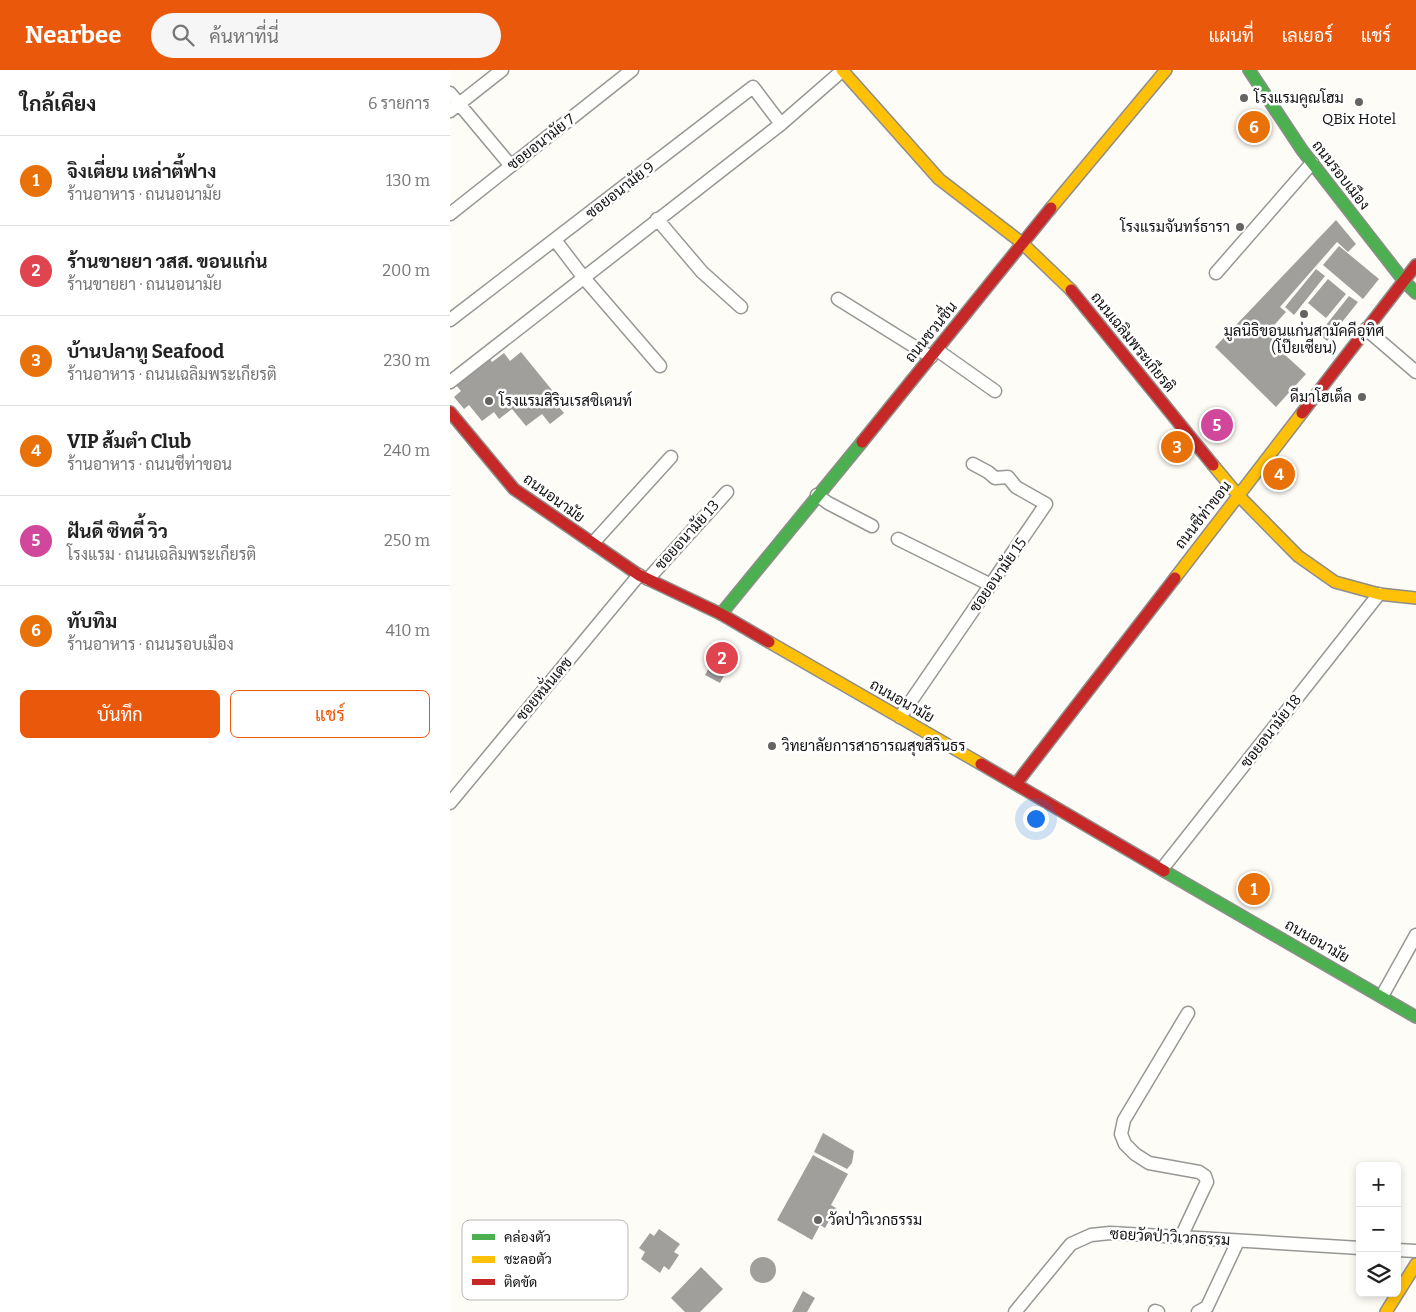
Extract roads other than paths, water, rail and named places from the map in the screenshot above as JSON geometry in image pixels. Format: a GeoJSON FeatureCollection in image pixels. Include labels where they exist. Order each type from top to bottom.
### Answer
{"type":"FeatureCollection","features":[{"type":"Feature","properties":{"kind":"street"},"geometry":{"type":"LineString","coordinates":[[454,107],[502,70]]}},
{"type":"Feature","properties":{"kind":"street","name":"ซอยอนามัย 7"},"geometry":{"type":"LineString","coordinates":[[450,214],[632,70]]}},
{"type":"Feature","properties":{"kind":"street"},"geometry":{"type":"LineString","coordinates":[[450,382],[781,124],[843,70]]}},
{"type":"Feature","properties":{"kind":"street","name":"ถนนเฉลิมพระเกียรติ"},"geometry":{"type":"LineString","coordinates":[[843,70],[939,179],[1022,243],[1073,292],[1238,495],[1298,556],[1335,582],[1379,594],[1416,598]]}},
{"type":"Feature","properties":{"kind":"street","name":"ถนนชวนชื่น"},"geometry":{"type":"LineString","coordinates":[[721,614],[1022,243],[1166,70]]}},
{"type":"Feature","properties":{"kind":"street","name":"ถนนรอบเมือง"},"geometry":{"type":"LineString","coordinates":[[1249,70],[1312,163],[1404,281],[1416,293]]}},
{"type":"Feature","properties":{"kind":"street","name":"ซอยอนามัย 9"},"geometry":{"type":"LineString","coordinates":[[450,320],[753,87],[781,124]]}},
{"type":"Feature","properties":{"kind":"street"},"geometry":{"type":"LineString","coordinates":[[450,93],[454,107],[511,166]]}},
{"type":"Feature","properties":{"kind":"street"},"geometry":{"type":"LineString","coordinates":[[1216,273],[1312,163]]}},
{"type":"Feature","properties":{"kind":"street"},"geometry":{"type":"LineString","coordinates":[[657,220],[702,272],[741,308]]}},
{"type":"Feature","properties":{"kind":"street"},"geometry":{"type":"LineString","coordinates":[[555,240],[584,278],[660,366]]}},
{"type":"Feature","properties":{"kind":"street","name":"ถนนชีท่าขอน"},"geometry":{"type":"LineString","coordinates":[[1016,784],[1416,265]]}},
{"type":"Feature","properties":{"kind":"street"},"geometry":{"type":"LineString","coordinates":[[838,299],[934,353],[995,392]]}},
{"type":"Feature","properties":{"kind":"street"},"geometry":{"type":"LineString","coordinates":[[1366,329],[1416,372]]}},
{"type":"Feature","properties":{"kind":"street","name":"ถนนอนามัย"},"geometry":{"type":"LineString","coordinates":[[450,412],[514,489],[643,577],[721,614],[1416,1017]]}},
{"type":"Feature","properties":{"kind":"street"},"geometry":{"type":"LineString","coordinates":[[593,543],[671,457]]}},
{"type":"Feature","properties":{"kind":"street","name":"ซอยอนามัย 15"},"geometry":{"type":"LineString","coordinates":[[900,717],[1046,504],[1016,487],[1008,477],[995,478],[974,464]]}},
{"type":"Feature","properties":{"kind":"street","name":"ซอยอนามัย 13"},"geometry":{"type":"LineString","coordinates":[[643,577],[727,492]]}},
{"type":"Feature","properties":{"kind":"street"},"geometry":{"type":"LineString","coordinates":[[817,496],[872,526]]}},
{"type":"Feature","properties":{"kind":"street"},"geometry":{"type":"LineString","coordinates":[[898,539],[990,586]]}},
{"type":"Feature","properties":{"kind":"street","name":"ซอยหมั่นเดช"},"geometry":{"type":"LineString","coordinates":[[450,802],[643,577]]}},
{"type":"Feature","properties":{"kind":"street","name":"ซอยอนามัย 18"},"geometry":{"type":"LineString","coordinates":[[1162,869],[1379,594]]}},
{"type":"Feature","properties":{"kind":"street"},"geometry":{"type":"LineString","coordinates":[[1382,996],[1415,940]]}},
{"type":"Feature","properties":{"kind":"street"},"geometry":{"type":"LineString","coordinates":[[1181,1237],[1204,1188],[1205,1176],[1199,1172],[1148,1163],[1125,1144],[1121,1134],[1124,1120],[1188,1013]]}},
{"type":"Feature","properties":{"kind":"street","name":"ซอยวัดป่าวิเวกธรรม"},"geometry":{"type":"LineString","coordinates":[[1015,1312],[1072,1244],[1091,1234],[1181,1237],[1356,1248]]}},
{"type":"Feature","properties":{"kind":"street"},"geometry":{"type":"LineString","coordinates":[[1198,1312],[1207,1307],[1238,1241]]}},
{"type":"Feature","properties":{"kind":"street"},"geometry":{"type":"LineString","coordinates":[[1401,1250],[1416,1251]]}},
{"type":"Feature","properties":{"kind":"street"},"geometry":{"type":"LineString","coordinates":[[1386,1312],[1416,1264]]}},
{"type":"Feature","properties":{"kind":"place","name":"โรงแรมคูณโฮม"},"geometry":{"type":"Point","coordinates":[1244,98]}},
{"type":"Feature","properties":{"kind":"place","name":"QBix Hotel"},"geometry":{"type":"Point","coordinates":[1359,102]}},
{"type":"Feature","properties":{"kind":"place","name":"ทับทิม"},"geometry":{"type":"Point","coordinates":[1254,127]}},
{"type":"Feature","properties":{"kind":"place","name":"โรงแรมจันทร์ธารา"},"geometry":{"type":"Point","coordinates":[1240,227]}},
{"type":"Feature","properties":{"kind":"place","name":"มูลนิธิขอนแก่นสามัคคีอุทิศ (โป๊ยเซียน)"},"geometry":{"type":"Point","coordinates":[1304,314]}},
{"type":"Feature","properties":{"kind":"place","name":"ดีมาโฮเต็ล"},"geometry":{"type":"Point","coordinates":[1362,397]}},
{"type":"Feature","properties":{"kind":"place","name":"โรงแรมสิรินเรสซิเดนท์"},"geometry":{"type":"Point","coordinates":[489,401]}},
{"type":"Feature","properties":{"kind":"place","name":"ฝันดี ซิทตี้ วิว"},"geometry":{"type":"Point","coordinates":[1217,425]}},
{"type":"Feature","properties":{"kind":"place","name":"บ้านปลาทู Seafood"},"geometry":{"type":"Point","coordinates":[1177,447]}},
{"type":"Feature","properties":{"kind":"place","name":"VIP ส้มตำ Club"},"geometry":{"type":"Point","coordinates":[1279,474]}},
{"type":"Feature","properties":{"kind":"place","name":"ร้านขายยา วสส. ขอนแก่น"},"geometry":{"type":"Point","coordinates":[722,658]}},
{"type":"Feature","properties":{"kind":"place","name":"วิทยาลัยการสาธารณสุขสิรินธร"},"geometry":{"type":"Point","coordinates":[772,746]}},
{"type":"Feature","properties":{"kind":"place","name":"จิงเตี่ยน เหล่าตี้ฟาง"},"geometry":{"type":"Point","coordinates":[1254,889]}},
{"type":"Feature","properties":{"kind":"place","name":"วัดป่าวิเวกธรรม"},"geometry":{"type":"Point","coordinates":[818,1220]}}]}
